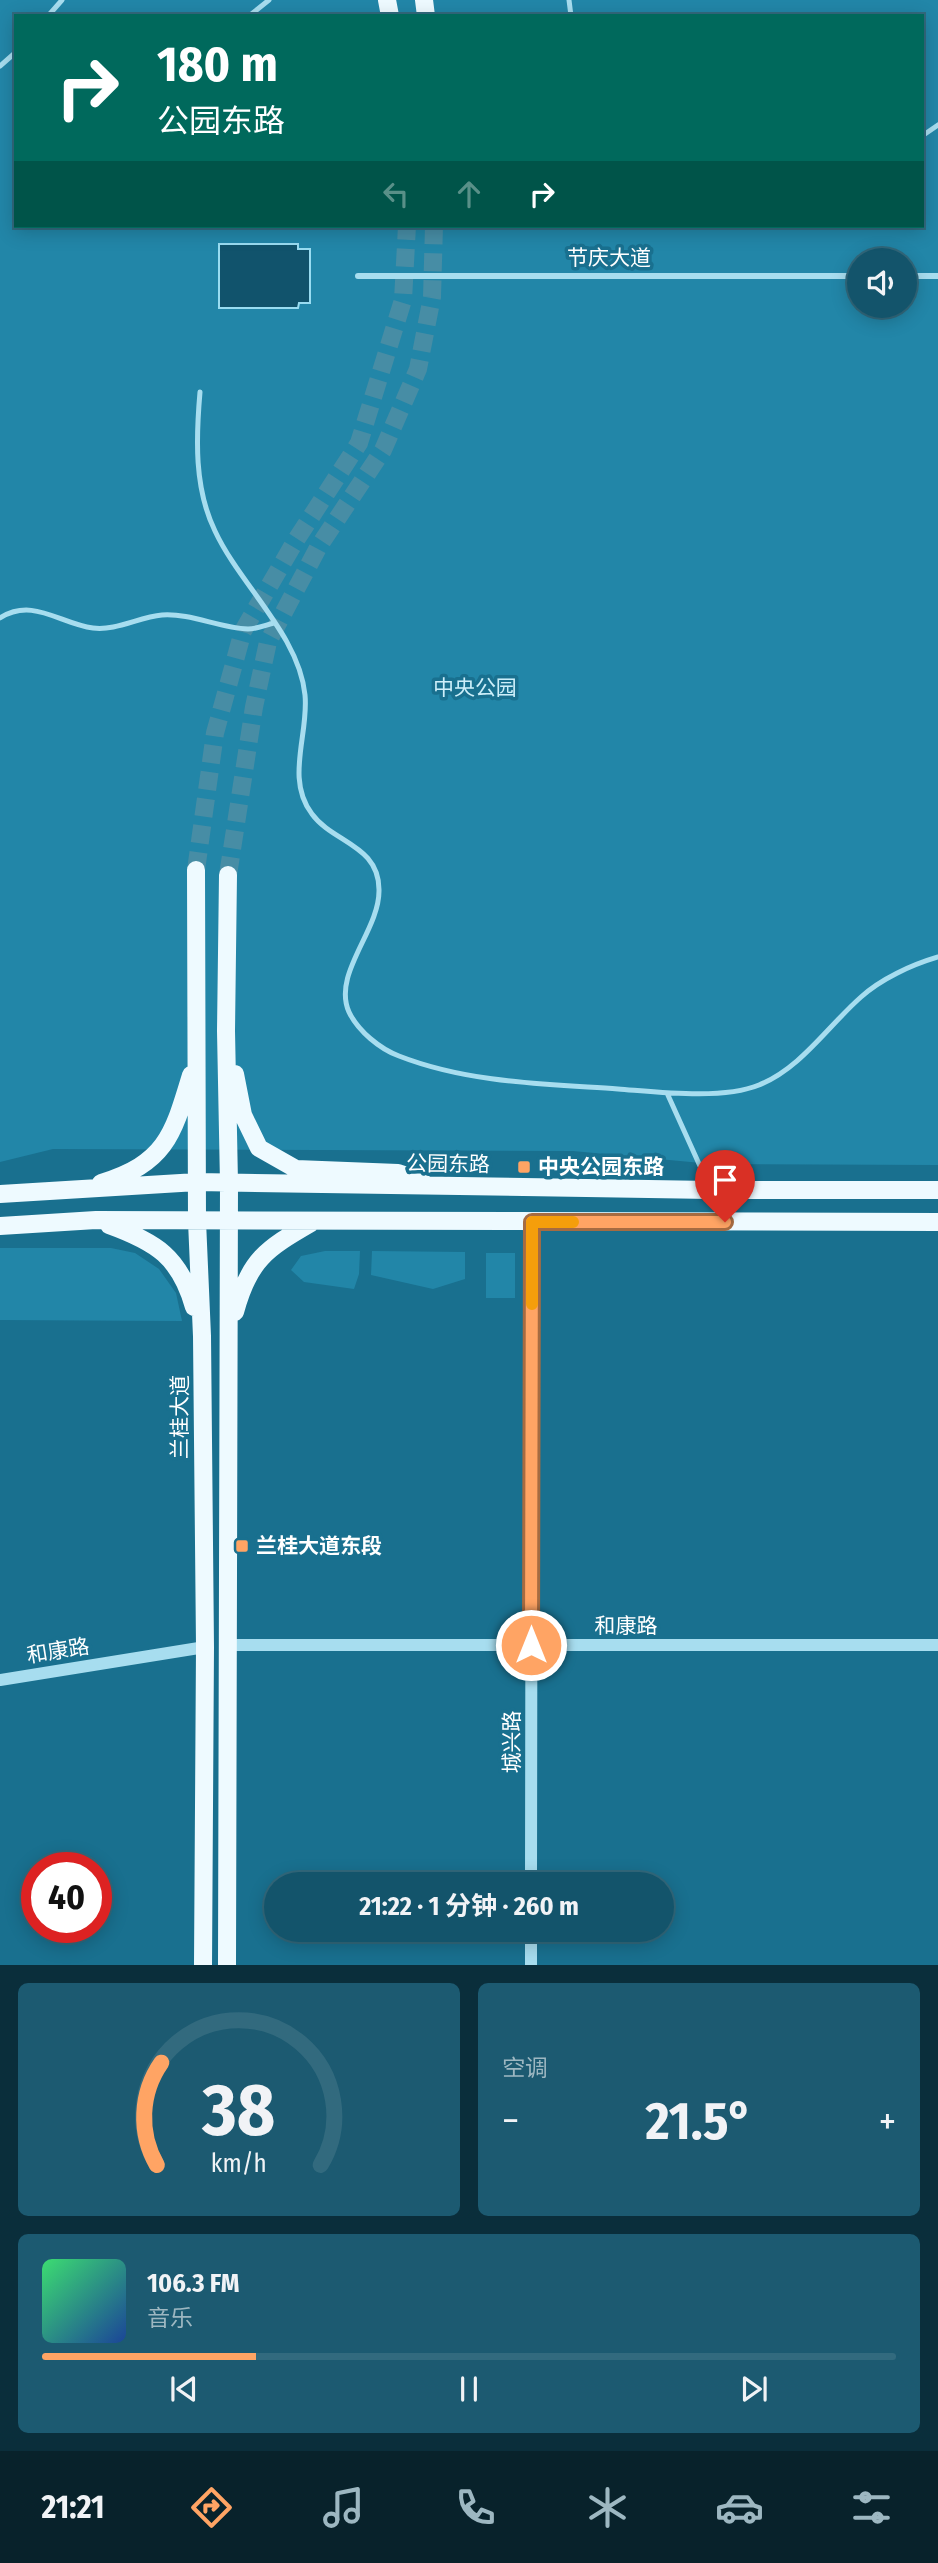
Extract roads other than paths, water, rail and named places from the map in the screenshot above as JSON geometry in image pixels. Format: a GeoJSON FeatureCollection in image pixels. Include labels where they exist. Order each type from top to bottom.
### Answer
{"type":"FeatureCollection","features":[{"type":"Feature","properties":{"kind":"main road","name":"兰桂大道"},"geometry":{"type":"LineString","coordinates":[[196,870],[197,1221],[202,1336],[205,1647],[203,1965]]}},
{"type":"Feature","properties":{"kind":"main road"},"geometry":{"type":"LineString","coordinates":[[228,875],[228,1965]]}},
{"type":"Feature","properties":{"kind":"main road"},"geometry":{"type":"LineString","coordinates":[[226,1031],[243,1115],[258,1149],[296,1170],[398,1173],[439,1187]]}},
{"type":"Feature","properties":{"kind":"main road"},"geometry":{"type":"LineString","coordinates":[[77,1191],[114,1179],[158,1155],[176,1126],[196,1058]]}},
{"type":"Feature","properties":{"kind":"main road","name":"公园东路"},"geometry":{"type":"LineString","coordinates":[[0,1194],[197,1182],[711,1191],[938,1190]]}},
{"type":"Feature","properties":{"kind":"main road"},"geometry":{"type":"LineString","coordinates":[[96,1220],[142,1237],[171,1259],[188,1285],[202,1336]]}},
{"type":"Feature","properties":{"kind":"main road"},"geometry":{"type":"LineString","coordinates":[[0,1226],[96,1220],[938,1222]]}},
{"type":"Feature","properties":{"kind":"main road"},"geometry":{"type":"LineString","coordinates":[[228,1339],[243,1282],[262,1255],[315,1222]]}},
{"type":"Feature","properties":{"kind":"street","name":"节庆大道"},"geometry":{"type":"LineString","coordinates":[[358,276],[847,276]]}},
{"type":"Feature","properties":{"kind":"street"},"geometry":{"type":"LineString","coordinates":[[917,276],[938,276]]}},
{"type":"Feature","properties":{"kind":"street","name":"城兴路"},"geometry":{"type":"LineString","coordinates":[[531,1872],[532,1222]]}},
{"type":"Feature","properties":{"kind":"street","name":"和康路"},"geometry":{"type":"LineString","coordinates":[[230,1644],[938,1645]]}},
{"type":"Feature","properties":{"kind":"street","name":"和康路"},"geometry":{"type":"LineString","coordinates":[[0,1680],[205,1647]]}},
{"type":"Feature","properties":{"kind":"street"},"geometry":{"type":"LineString","coordinates":[[531,1942],[531,1965]]}},
{"type":"Feature","properties":{"kind":"lane"},"geometry":{"type":"LineString","coordinates":[[50,14],[62,0]]}},
{"type":"Feature","properties":{"kind":"lane"},"geometry":{"type":"LineString","coordinates":[[252,14],[269,0]]}},
{"type":"Feature","properties":{"kind":"lane"},"geometry":{"type":"LineString","coordinates":[[0,66],[14,54]]}},
{"type":"Feature","properties":{"kind":"lane"},"geometry":{"type":"LineString","coordinates":[[200,391],[196,443],[202,488],[213,528],[232,563],[294,654],[305,695],[298,781],[310,813],[331,832],[357,846],[373,866],[380,888],[376,913],[346,978],[348,1011],[364,1034],[395,1055],[442,1070],[523,1082],[667,1093],[737,1092],[760,1085],[781,1073],[800,1058],[863,995],[902,971],[938,957]]}},
{"type":"Feature","properties":{"kind":"lane"},"geometry":{"type":"LineString","coordinates":[[0,618],[9,612],[23,609],[37,610],[90,628],[102,629],[161,615],[252,629],[274,623]]}},
{"type":"Feature","properties":{"kind":"lane"},"geometry":{"type":"LineString","coordinates":[[667,1093],[711,1191]]}},
{"type":"Feature","properties":{"kind":"tunnel"},"geometry":{"type":"LineString","coordinates":[[196,870],[215,733],[243,631],[296,540],[359,443],[403,300],[407,228]]}},
{"type":"Feature","properties":{"kind":"tunnel"},"geometry":{"type":"LineString","coordinates":[[228,875],[254,707],[268,642],[319,546],[383,450],[418,369],[432,297],[434,228]]}},
{"type":"Feature","properties":{"kind":"place","name":"中央公园东路"},"geometry":{"type":"Point","coordinates":[524,1167]}},
{"type":"Feature","properties":{"kind":"place","name":"兰桂大道东段"},"geometry":{"type":"Point","coordinates":[242,1546]}},
{"type":"Feature","properties":{"kind":"park label","name":"中央公园"},"geometry":{"type":"Point","coordinates":[475,688]}}]}
